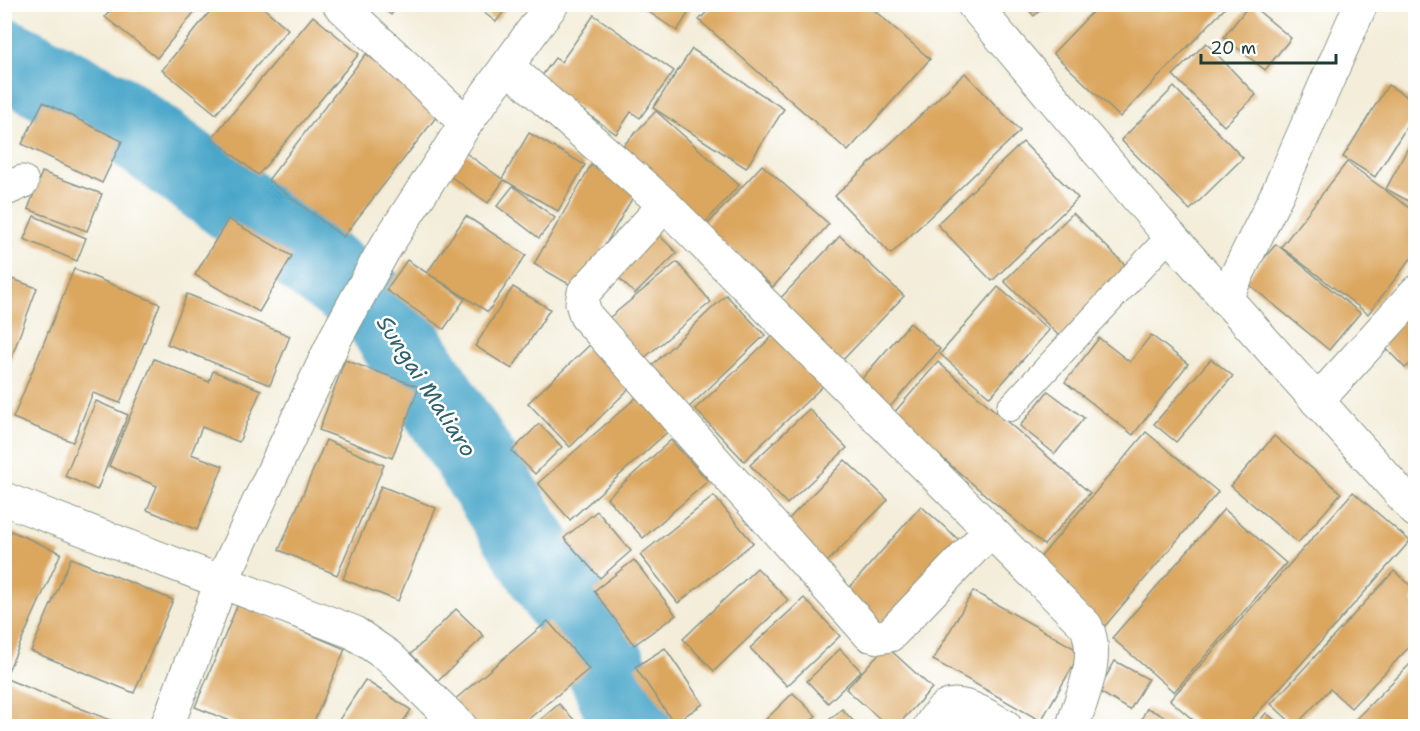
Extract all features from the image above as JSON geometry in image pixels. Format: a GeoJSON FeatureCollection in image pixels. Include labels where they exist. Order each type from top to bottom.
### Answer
{"type":"FeatureCollection","features":[{"type":"Feature","properties":{"kind":"street"},"geometry":{"type":"LineString","coordinates":[[339,4],[466,123]]}},
{"type":"Feature","properties":{"kind":"street"},"geometry":{"type":"LineString","coordinates":[[167,726],[221,583],[336,337],[383,251],[466,123],[552,4]]}},
{"type":"Feature","properties":{"kind":"street"},"geometry":{"type":"LineString","coordinates":[[974,4],[1170,237],[1416,511]]}},
{"type":"Feature","properties":{"kind":"street"},"geometry":{"type":"LineString","coordinates":[[1225,299],[1278,192],[1361,4]]}},
{"type":"Feature","properties":{"kind":"street"},"geometry":{"type":"LineString","coordinates":[[508,66],[664,205],[1086,626],[1092,639],[1094,654],[1073,726]]}},
{"type":"Feature","properties":{"kind":"street"},"geometry":{"type":"LineString","coordinates":[[664,205],[584,292],[582,303],[586,316],[870,635],[879,637],[890,635],[990,531]]}},
{"type":"Feature","properties":{"kind":"street"},"geometry":{"type":"LineString","coordinates":[[1317,401],[1416,292]]}},
{"type":"Feature","properties":{"kind":"street"},"geometry":{"type":"LineString","coordinates":[[4,499],[352,632],[388,656],[460,726]]}},
{"type":"Feature","properties":{"kind":"street"},"geometry":{"type":"LineString","coordinates":[[930,726],[942,709],[956,704],[969,707],[1005,726]]}},
{"type":"Feature","properties":{"kind":"lane"},"geometry":{"type":"LineString","coordinates":[[1010,408],[1170,237]]}},
{"type":"Feature","properties":{"kind":"building"},"geometry":{"type":"Polygon","coordinates":[[[216,4],[259,4],[288,29],[216,114],[162,70],[216,4]]]}},
{"type":"Feature","properties":{"kind":"building"},"geometry":{"type":"Polygon","coordinates":[[[378,4],[399,4],[391,15],[378,4]]]}},
{"type":"Feature","properties":{"kind":"building"},"geometry":{"type":"Polygon","coordinates":[[[473,4],[509,4],[496,22],[473,4]]]}},
{"type":"Feature","properties":{"kind":"building"},"geometry":{"type":"Polygon","coordinates":[[[637,4],[694,4],[677,31],[637,4]]]}},
{"type":"Feature","properties":{"kind":"building"},"geometry":{"type":"Polygon","coordinates":[[[1023,4],[1047,4],[1034,16],[1023,4]]]}},
{"type":"Feature","properties":{"kind":"building"},"geometry":{"type":"Polygon","coordinates":[[[1100,4],[1229,4],[1120,117],[1053,53],[1100,4]]]}},
{"type":"Feature","properties":{"kind":"building"},"geometry":{"type":"Polygon","coordinates":[[[1250,4],[1291,38],[1265,70],[1224,37],[1250,4]]]}},
{"type":"Feature","properties":{"kind":"building"},"geometry":{"type":"Polygon","coordinates":[[[115,5],[200,5],[157,58],[105,17],[115,5]]]}},
{"type":"Feature","properties":{"kind":"building"},"geometry":{"type":"Polygon","coordinates":[[[713,5],[868,5],[930,59],[848,151],[699,20],[713,5]]]}},
{"type":"Feature","properties":{"kind":"building"},"geometry":{"type":"Polygon","coordinates":[[[594,15],[674,71],[640,118],[631,112],[616,134],[578,107],[535,85],[555,58],[561,62],[594,15]]]}},
{"type":"Feature","properties":{"kind":"building"},"geometry":{"type":"Polygon","coordinates":[[[313,16],[359,54],[258,175],[212,138],[313,16]]]}},
{"type":"Feature","properties":{"kind":"building"},"geometry":{"type":"Polygon","coordinates":[[[1206,43],[1256,95],[1224,126],[1173,75],[1206,43]]]}},
{"type":"Feature","properties":{"kind":"building"},"geometry":{"type":"Polygon","coordinates":[[[692,49],[784,109],[746,168],[653,108],[692,49]]]}},
{"type":"Feature","properties":{"kind":"building"},"geometry":{"type":"Polygon","coordinates":[[[366,54],[441,111],[343,237],[268,180],[366,54]]]}},
{"type":"Feature","properties":{"kind":"building"},"geometry":{"type":"Polygon","coordinates":[[[965,73],[1020,131],[891,254],[835,196],[965,73]]]}},
{"type":"Feature","properties":{"kind":"building"},"geometry":{"type":"Polygon","coordinates":[[[1388,85],[1416,102],[1416,112],[1375,177],[1343,157],[1388,85]]]}},
{"type":"Feature","properties":{"kind":"building"},"geometry":{"type":"Polygon","coordinates":[[[1174,87],[1243,158],[1190,210],[1121,140],[1174,87]]]}},
{"type":"Feature","properties":{"kind":"building"},"geometry":{"type":"Polygon","coordinates":[[[43,102],[122,141],[102,183],[22,144],[43,102]]]}},
{"type":"Feature","properties":{"kind":"building"},"geometry":{"type":"Polygon","coordinates":[[[656,111],[739,185],[703,225],[619,150],[656,111]]]}},
{"type":"Feature","properties":{"kind":"building"},"geometry":{"type":"Polygon","coordinates":[[[529,133],[585,165],[558,211],[504,180],[488,203],[447,174],[463,151],[502,179],[529,133]]]}},
{"type":"Feature","properties":{"kind":"building"},"geometry":{"type":"Polygon","coordinates":[[[1416,133],[1416,205],[1386,189],[1416,133]]]}},
{"type":"Feature","properties":{"kind":"building"},"geometry":{"type":"Polygon","coordinates":[[[1023,142],[1078,198],[992,281],[937,224],[1023,142]]]}},
{"type":"Feature","properties":{"kind":"building"},"geometry":{"type":"Polygon","coordinates":[[[1347,162],[1416,213],[1416,252],[1368,314],[1281,247],[1347,162]]]}},
{"type":"Feature","properties":{"kind":"building"},"geometry":{"type":"Polygon","coordinates":[[[591,165],[636,192],[579,290],[534,264],[591,165]]]}},
{"type":"Feature","properties":{"kind":"building"},"geometry":{"type":"Polygon","coordinates":[[[762,165],[829,224],[773,287],[705,227],[762,165]]]}},
{"type":"Feature","properties":{"kind":"building"},"geometry":{"type":"Polygon","coordinates":[[[42,172],[102,194],[87,231],[28,209],[42,172]]]}},
{"type":"Feature","properties":{"kind":"building"},"geometry":{"type":"Polygon","coordinates":[[[513,186],[555,218],[539,238],[497,206],[513,186]]]}},
{"type":"Feature","properties":{"kind":"building"},"geometry":{"type":"Polygon","coordinates":[[[1073,213],[1130,270],[1062,339],[1004,281],[1073,213]]]}},
{"type":"Feature","properties":{"kind":"building"},"geometry":{"type":"Polygon","coordinates":[[[34,216],[86,238],[77,261],[24,239],[34,216]]]}},
{"type":"Feature","properties":{"kind":"building"},"geometry":{"type":"Polygon","coordinates":[[[466,216],[526,255],[488,312],[429,274],[465,299],[444,329],[386,290],[407,260],[427,273],[466,216]]]}},
{"type":"Feature","properties":{"kind":"building"},"geometry":{"type":"Polygon","coordinates":[[[228,219],[292,256],[259,312],[195,275],[228,219]]]}},
{"type":"Feature","properties":{"kind":"building"},"geometry":{"type":"Polygon","coordinates":[[[654,230],[677,253],[635,294],[612,271],[654,230]]]}},
{"type":"Feature","properties":{"kind":"building"},"geometry":{"type":"Polygon","coordinates":[[[840,236],[904,296],[836,367],[772,307],[840,236]]]}},
{"type":"Feature","properties":{"kind":"building"},"geometry":{"type":"Polygon","coordinates":[[[1276,244],[1360,313],[1329,350],[1245,281],[1276,244]]]}},
{"type":"Feature","properties":{"kind":"building"},"geometry":{"type":"Polygon","coordinates":[[[677,262],[711,302],[643,359],[609,318],[677,262]]]}},
{"type":"Feature","properties":{"kind":"building"},"geometry":{"type":"Polygon","coordinates":[[[74,269],[160,304],[120,403],[93,393],[73,442],[13,418],[74,269]]]}},
{"type":"Feature","properties":{"kind":"building"},"geometry":{"type":"Polygon","coordinates":[[[4,276],[37,288],[5,375],[4,375],[4,276]]]}},
{"type":"Feature","properties":{"kind":"building"},"geometry":{"type":"Polygon","coordinates":[[[513,287],[550,309],[512,369],[475,346],[513,287]]]}},
{"type":"Feature","properties":{"kind":"building"},"geometry":{"type":"Polygon","coordinates":[[[998,287],[1049,330],[990,397],[940,354],[998,287]]]}},
{"type":"Feature","properties":{"kind":"building"},"geometry":{"type":"Polygon","coordinates":[[[187,294],[290,336],[270,385],[167,344],[187,294]]]}},
{"type":"Feature","properties":{"kind":"building"},"geometry":{"type":"Polygon","coordinates":[[[726,295],[765,335],[684,412],[646,371],[726,295]]]}},
{"type":"Feature","properties":{"kind":"building"},"geometry":{"type":"Polygon","coordinates":[[[1416,302],[1416,359],[1405,368],[1377,339],[1416,302]]]}},
{"type":"Feature","properties":{"kind":"building"},"geometry":{"type":"Polygon","coordinates":[[[910,323],[940,349],[889,408],[859,382],[910,323]]]}},
{"type":"Feature","properties":{"kind":"building"},"geometry":{"type":"Polygon","coordinates":[[[775,334],[824,385],[744,461],[695,409],[775,334]]]}},
{"type":"Feature","properties":{"kind":"building"},"geometry":{"type":"Polygon","coordinates":[[[1151,335],[1188,364],[1133,435],[1065,382],[1099,338],[1130,362],[1151,335]]]}},
{"type":"Feature","properties":{"kind":"building"},"geometry":{"type":"Polygon","coordinates":[[[594,341],[634,384],[570,447],[528,403],[594,341]]]}},
{"type":"Feature","properties":{"kind":"building"},"geometry":{"type":"Polygon","coordinates":[[[154,359],[209,382],[213,371],[261,390],[239,442],[202,427],[191,454],[223,466],[197,530],[147,510],[157,486],[109,466],[154,359]]]}},
{"type":"Feature","properties":{"kind":"building"},"geometry":{"type":"Polygon","coordinates":[[[1211,359],[1233,376],[1176,442],[1154,424],[1211,359]]]}},
{"type":"Feature","properties":{"kind":"building"},"geometry":{"type":"Polygon","coordinates":[[[345,360],[419,387],[392,458],[319,430],[345,360]]]}},
{"type":"Feature","properties":{"kind":"building"},"geometry":{"type":"Polygon","coordinates":[[[938,362],[1090,493],[1044,545],[892,415],[938,362]]]}},
{"type":"Feature","properties":{"kind":"building"},"geometry":{"type":"Polygon","coordinates":[[[644,391],[674,426],[570,520],[538,483],[644,391]]]}},
{"type":"Feature","properties":{"kind":"building"},"geometry":{"type":"Polygon","coordinates":[[[1048,391],[1084,418],[1055,454],[1020,426],[1048,391]]]}},
{"type":"Feature","properties":{"kind":"building"},"geometry":{"type":"Polygon","coordinates":[[[96,401],[128,415],[97,490],[65,476],[96,401]]]}},
{"type":"Feature","properties":{"kind":"building"},"geometry":{"type":"Polygon","coordinates":[[[809,409],[847,448],[787,504],[750,465],[809,409]]]}},
{"type":"Feature","properties":{"kind":"building"},"geometry":{"type":"Polygon","coordinates":[[[539,424],[562,447],[535,474],[512,451],[539,424]]]}},
{"type":"Feature","properties":{"kind":"building"},"geometry":{"type":"Polygon","coordinates":[[[1146,432],[1218,492],[1105,626],[1033,566],[1146,432]]]}},
{"type":"Feature","properties":{"kind":"building"},"geometry":{"type":"Polygon","coordinates":[[[1274,436],[1341,493],[1298,543],[1231,486],[1274,436]]]}},
{"type":"Feature","properties":{"kind":"building"},"geometry":{"type":"Polygon","coordinates":[[[326,440],[384,465],[337,575],[279,550],[326,440]]]}},
{"type":"Feature","properties":{"kind":"building"},"geometry":{"type":"Polygon","coordinates":[[[671,440],[708,481],[643,538],[607,498],[671,440]]]}},
{"type":"Feature","properties":{"kind":"building"},"geometry":{"type":"Polygon","coordinates":[[[845,460],[888,500],[825,564],[783,525],[845,460]]]}},
{"type":"Feature","properties":{"kind":"building"},"geometry":{"type":"Polygon","coordinates":[[[381,486],[436,508],[398,601],[343,579],[381,486]]]}},
{"type":"Feature","properties":{"kind":"building"},"geometry":{"type":"Polygon","coordinates":[[[1353,492],[1410,541],[1246,726],[1200,726],[1170,700],[1353,492]]]}},
{"type":"Feature","properties":{"kind":"building"},"geometry":{"type":"Polygon","coordinates":[[[714,496],[753,543],[678,603],[640,555],[714,496]]]}},
{"type":"Feature","properties":{"kind":"building"},"geometry":{"type":"Polygon","coordinates":[[[921,506],[959,540],[883,627],[844,594],[921,506]]]}},
{"type":"Feature","properties":{"kind":"building"},"geometry":{"type":"Polygon","coordinates":[[[1224,509],[1286,563],[1174,692],[1112,638],[1224,509]]]}},
{"type":"Feature","properties":{"kind":"building"},"geometry":{"type":"Polygon","coordinates":[[[597,511],[631,551],[600,578],[564,538],[597,511]]]}},
{"type":"Feature","properties":{"kind":"building"},"geometry":{"type":"Polygon","coordinates":[[[4,528],[61,553],[7,673],[4,672],[4,528]]]}},
{"type":"Feature","properties":{"kind":"building"},"geometry":{"type":"Polygon","coordinates":[[[71,558],[173,600],[134,693],[31,651],[71,558]]]}},
{"type":"Feature","properties":{"kind":"building"},"geometry":{"type":"Polygon","coordinates":[[[634,560],[676,615],[634,645],[594,591],[634,560]]]}},
{"type":"Feature","properties":{"kind":"building"},"geometry":{"type":"Polygon","coordinates":[[[757,568],[788,600],[714,671],[683,639],[757,568]]]}},
{"type":"Feature","properties":{"kind":"building"},"geometry":{"type":"Polygon","coordinates":[[[1394,571],[1416,590],[1412,601],[1416,604],[1416,640],[1351,708],[1330,689],[1295,726],[1271,704],[1394,571]]]}},
{"type":"Feature","properties":{"kind":"building"},"geometry":{"type":"Polygon","coordinates":[[[973,591],[1081,652],[1041,721],[933,660],[973,591]]]}},
{"type":"Feature","properties":{"kind":"building"},"geometry":{"type":"Polygon","coordinates":[[[804,598],[840,636],[787,686],[750,648],[804,598]]]}},
{"type":"Feature","properties":{"kind":"building"},"geometry":{"type":"Polygon","coordinates":[[[238,604],[345,649],[312,726],[243,726],[195,707],[238,604]]]}},
{"type":"Feature","properties":{"kind":"building"},"geometry":{"type":"Polygon","coordinates":[[[456,609],[484,636],[438,681],[411,654],[456,609]]]}},
{"type":"Feature","properties":{"kind":"building"},"geometry":{"type":"Polygon","coordinates":[[[548,621],[589,669],[520,726],[474,726],[453,701],[548,621]]]}},
{"type":"Feature","properties":{"kind":"building"},"geometry":{"type":"Polygon","coordinates":[[[886,646],[932,688],[897,726],[888,726],[846,689],[886,646]]]}},
{"type":"Feature","properties":{"kind":"building"},"geometry":{"type":"Polygon","coordinates":[[[665,648],[703,704],[674,723],[635,667],[665,648]]]}},
{"type":"Feature","properties":{"kind":"building"},"geometry":{"type":"Polygon","coordinates":[[[840,649],[861,671],[828,703],[807,681],[840,649]]]}},
{"type":"Feature","properties":{"kind":"building"},"geometry":{"type":"Polygon","coordinates":[[[1416,658],[1416,726],[1349,726],[1416,658]]]}},
{"type":"Feature","properties":{"kind":"building"},"geometry":{"type":"Polygon","coordinates":[[[1115,661],[1148,679],[1130,710],[1098,691],[1115,661]]]}},
{"type":"Feature","properties":{"kind":"building"},"geometry":{"type":"Polygon","coordinates":[[[4,678],[115,722],[113,726],[4,726],[4,678]]]}},
{"type":"Feature","properties":{"kind":"building"},"geometry":{"type":"Polygon","coordinates":[[[365,680],[411,710],[400,726],[335,726],[365,680]]]}},
{"type":"Feature","properties":{"kind":"building"},"geometry":{"type":"Polygon","coordinates":[[[793,693],[816,716],[806,726],[759,726],[793,693]]]}},
{"type":"Feature","properties":{"kind":"building"},"geometry":{"type":"Polygon","coordinates":[[[559,704],[580,726],[533,726],[559,704]]]}},
{"type":"Feature","properties":{"kind":"building"},"geometry":{"type":"Polygon","coordinates":[[[1147,708],[1183,726],[1138,726],[1147,708]]]}},
{"type":"Feature","properties":{"kind":"building"},"geometry":{"type":"Polygon","coordinates":[[[842,709],[858,726],[822,726],[842,709]]]}},
{"type":"Feature","properties":{"kind":"building"},"geometry":{"type":"Polygon","coordinates":[[[1266,713],[1282,726],[1255,726],[1266,713]]]}},
{"type":"Feature","properties":{"kind":"waterway","name":"Sungai Maliaro"},"geometry":{"type":"LineString","coordinates":[[4,58],[114,114],[381,311],[604,662],[632,726]]}}]}
